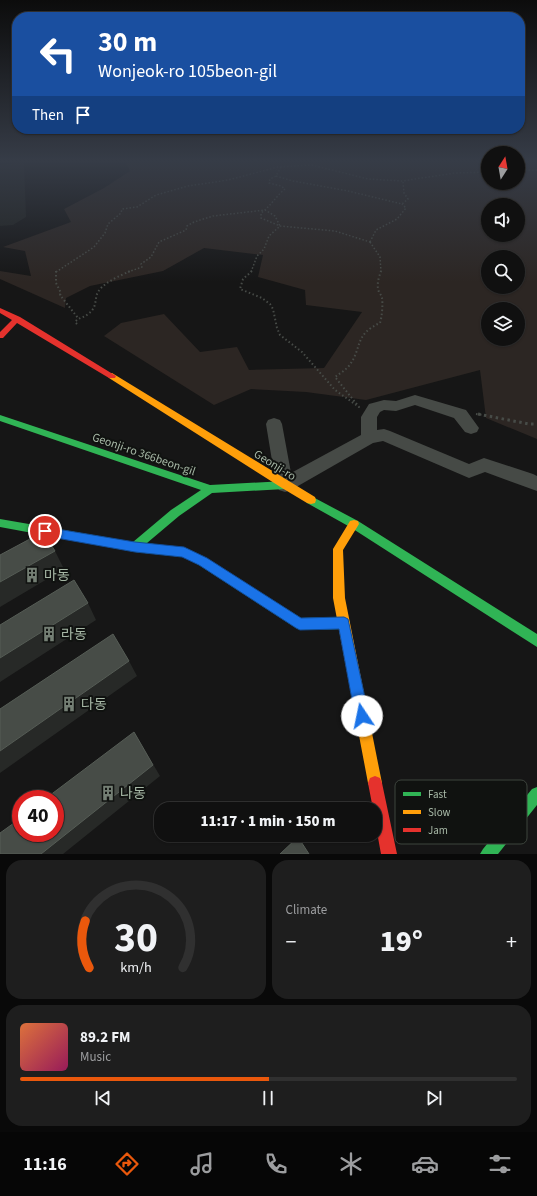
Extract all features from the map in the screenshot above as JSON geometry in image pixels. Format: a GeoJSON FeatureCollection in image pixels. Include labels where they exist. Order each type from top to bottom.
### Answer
{"type":"FeatureCollection","features":[{"type":"Feature","properties":{"kind":"street","name":"Geonji-ro"},"geometry":{"type":"LineString","coordinates":[[0,310],[104,371],[285,485],[354,524],[537,641]]}},
{"type":"Feature","properties":{"kind":"street"},"geometry":{"type":"LineString","coordinates":[[0,336],[17,319]]}},
{"type":"Feature","properties":{"kind":"street"},"geometry":{"type":"LineString","coordinates":[[369,438],[369,417],[374,408],[384,405],[396,406],[415,400],[460,414],[472,421]]}},
{"type":"Feature","properties":{"kind":"street","name":"Geonji-ro 366beon-gil"},"geometry":{"type":"LineString","coordinates":[[0,418],[210,489],[285,485]]}},
{"type":"Feature","properties":{"kind":"street"},"geometry":{"type":"LineString","coordinates":[[274,424],[285,485],[369,438],[384,435],[468,471],[484,464],[536,481]]}},
{"type":"Feature","properties":{"kind":"street"},"geometry":{"type":"LineString","coordinates":[[135,547],[175,513],[210,489]]}},
{"type":"Feature","properties":{"kind":"street"},"geometry":{"type":"LineString","coordinates":[[0,523],[135,547],[184,552],[203,562],[300,624],[344,623]]}},
{"type":"Feature","properties":{"kind":"street"},"geometry":{"type":"LineString","coordinates":[[354,524],[338,549],[339,598],[389,854]]}},
{"type":"Feature","properties":{"kind":"street"},"geometry":{"type":"LineString","coordinates":[[527,806],[537,794]]}},
{"type":"Feature","properties":{"kind":"street"},"geometry":{"type":"LineString","coordinates":[[488,854],[496,844]]}},
{"type":"Feature","properties":{"kind":"path"},"geometry":{"type":"LineString","coordinates":[[78,318],[71,313],[69,307],[60,295],[61,293],[56,283],[56,271],[65,264],[99,245],[106,232],[108,224],[121,213],[122,209],[137,207],[145,202]]}},
{"type":"Feature","properties":{"kind":"path"},"geometry":{"type":"LineString","coordinates":[[274,202],[261,213],[261,218],[280,226],[335,231],[370,242],[380,257],[381,272],[378,277],[378,291],[382,298],[381,307],[383,313],[380,323],[370,326],[360,337],[356,351],[347,368],[335,377],[359,407],[341,395],[327,382],[295,345],[281,337],[270,304],[260,297],[240,289],[243,279],[251,272],[258,256],[264,249],[269,236],[280,226]]}},
{"type":"Feature","properties":{"kind":"path"},"geometry":{"type":"LineString","coordinates":[[370,242],[376,230],[396,220],[406,208],[402,204],[389,202]]}},
{"type":"Feature","properties":{"kind":"path"},"geometry":{"type":"LineString","coordinates":[[77,324],[75,322],[78,318],[88,315],[96,305],[97,293],[103,286],[131,270],[142,267],[141,264],[151,257],[159,242],[186,230],[190,223],[205,218],[265,210],[273,214],[280,223],[280,226]]}},
{"type":"Feature","properties":{"kind":"path"},"geometry":{"type":"LineString","coordinates":[[472,421],[537,424]]}},
{"type":"Feature","properties":{"kind":"shaded area"},"geometry":{"type":"Polygon","coordinates":[[[0,202],[25,202],[26,217],[13,225],[0,226],[0,202]]]}},
{"type":"Feature","properties":{"kind":"shaded area"},"geometry":{"type":"Polygon","coordinates":[[[78,202],[481,202],[481,242],[525,242],[525,202],[537,202],[537,439],[486,418],[480,370],[366,400],[306,392],[251,389],[214,405],[104,336],[121,323],[164,314],[200,352],[237,347],[249,370],[324,368],[362,312],[306,305],[305,290],[258,277],[263,255],[204,248],[163,271],[90,286],[66,298],[65,308],[0,279],[0,271],[31,276],[25,251],[3,247],[71,222],[64,209],[78,202]]]}},
{"type":"Feature","properties":{"kind":"building"},"geometry":{"type":"Polygon","coordinates":[[[43,532],[55,551],[0,582],[0,555],[43,532]]]}},
{"type":"Feature","properties":{"kind":"building"},"geometry":{"type":"Polygon","coordinates":[[[74,580],[88,603],[0,658],[0,625],[74,580]]]}},
{"type":"Feature","properties":{"kind":"building"},"geometry":{"type":"Polygon","coordinates":[[[113,634],[129,661],[0,751],[0,709],[113,634]]]}},
{"type":"Feature","properties":{"kind":"building"},"geometry":{"type":"Polygon","coordinates":[[[134,732],[153,765],[64,836],[64,790],[57,790],[134,732]]]}},
{"type":"Feature","properties":{"kind":"building"},"geometry":{"type":"Polygon","coordinates":[[[12,824],[12,842],[56,842],[41,854],[0,854],[0,833],[12,824]]]}},
{"type":"Feature","properties":{"kind":"building"},"geometry":{"type":"Polygon","coordinates":[[[293,842],[301,842],[309,854],[280,854],[293,842]]]}},
{"type":"Feature","properties":{"kind":"traffic: fast"},"geometry":{"type":"LineString","coordinates":[[0,418],[210,489],[285,485]]}},
{"type":"Feature","properties":{"kind":"traffic: fast"},"geometry":{"type":"LineString","coordinates":[[135,547],[175,513],[210,489]]}},
{"type":"Feature","properties":{"kind":"traffic: fast"},"geometry":{"type":"LineString","coordinates":[[311,500],[354,524],[537,641]]}},
{"type":"Feature","properties":{"kind":"traffic: fast"},"geometry":{"type":"LineString","coordinates":[[0,523],[135,547],[184,552],[203,562],[300,624],[344,623]]}},
{"type":"Feature","properties":{"kind":"traffic: fast"},"geometry":{"type":"LineString","coordinates":[[527,806],[537,794]]}},
{"type":"Feature","properties":{"kind":"traffic: fast"},"geometry":{"type":"LineString","coordinates":[[488,854],[496,844]]}},
{"type":"Feature","properties":{"kind":"traffic: slow"},"geometry":{"type":"LineString","coordinates":[[112,376],[311,500]]}},
{"type":"Feature","properties":{"kind":"traffic: slow"},"geometry":{"type":"LineString","coordinates":[[354,524],[338,549],[339,598],[375,783]]}},
{"type":"Feature","properties":{"kind":"traffic: jam"},"geometry":{"type":"LineString","coordinates":[[0,310],[112,376]]}},
{"type":"Feature","properties":{"kind":"traffic: jam"},"geometry":{"type":"LineString","coordinates":[[0,336],[17,319]]}},
{"type":"Feature","properties":{"kind":"traffic: jam"},"geometry":{"type":"LineString","coordinates":[[375,783],[389,854]]}},
{"type":"Feature","properties":{"kind":"place","name":"마동"},"geometry":{"type":"Point","coordinates":[32,575]}},
{"type":"Feature","properties":{"kind":"place","name":"라동"},"geometry":{"type":"Point","coordinates":[49,634]}},
{"type":"Feature","properties":{"kind":"place","name":"다동"},"geometry":{"type":"Point","coordinates":[69,704]}},
{"type":"Feature","properties":{"kind":"place","name":"나동"},"geometry":{"type":"Point","coordinates":[108,793]}},
{"type":"Feature","properties":{"kind":"route"},"geometry":{"type":"LineString","coordinates":[[45,531],[135,547],[184,552],[203,562],[300,624],[344,623],[362,716]]}}]}
